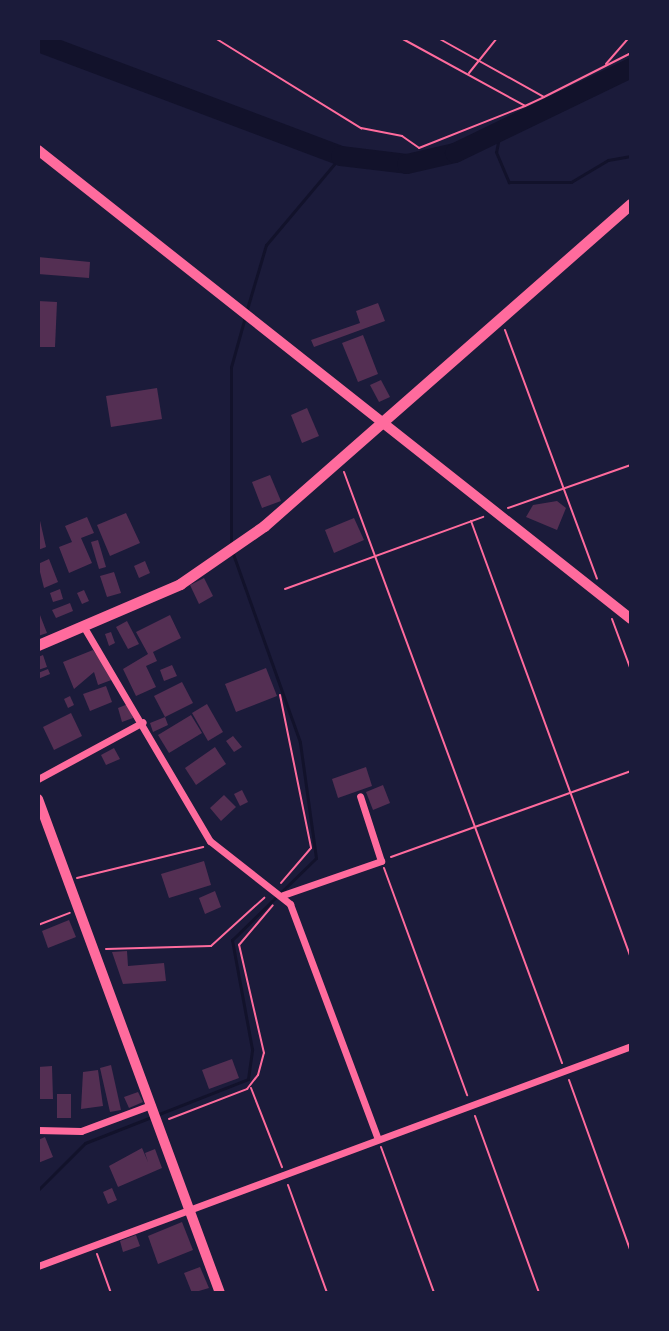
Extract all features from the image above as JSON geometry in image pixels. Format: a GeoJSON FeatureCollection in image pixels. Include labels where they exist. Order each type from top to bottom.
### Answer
{"type":"FeatureCollection","features":[{"type":"Feature","properties":{"kind":"main road"},"geometry":{"type":"LineString","coordinates":[[38,150],[252,324],[631,619]]}},
{"type":"Feature","properties":{"kind":"main road"},"geometry":{"type":"LineString","coordinates":[[38,645],[85,629],[219,558],[239,544],[631,204]]}},
{"type":"Feature","properties":{"kind":"main road"},"geometry":{"type":"LineString","coordinates":[[38,799],[220,1293]]}},
{"type":"Feature","properties":{"kind":"street"},"geometry":{"type":"LineString","coordinates":[[85,629],[143,722],[210,841],[283,895],[378,1139]]}},
{"type":"Feature","properties":{"kind":"street"},"geometry":{"type":"LineString","coordinates":[[38,779],[143,722]]}},
{"type":"Feature","properties":{"kind":"street"},"geometry":{"type":"LineString","coordinates":[[283,895],[381,861],[360,796]]}},
{"type":"Feature","properties":{"kind":"street"},"geometry":{"type":"LineString","coordinates":[[38,1266],[631,1046]]}},
{"type":"Feature","properties":{"kind":"street"},"geometry":{"type":"LineString","coordinates":[[38,1130],[81,1131],[151,1105]]}},
{"type":"Feature","properties":{"kind":"path"},"geometry":{"type":"LineString","coordinates":[[215,38],[361,128],[402,136],[419,148],[525,106],[631,53]]}},
{"type":"Feature","properties":{"kind":"path"},"geometry":{"type":"LineString","coordinates":[[401,38],[525,106]]}},
{"type":"Feature","properties":{"kind":"path"},"geometry":{"type":"LineString","coordinates":[[438,38],[544,97]]}},
{"type":"Feature","properties":{"kind":"path"},"geometry":{"type":"LineString","coordinates":[[469,74],[477,59],[497,38]]}},
{"type":"Feature","properties":{"kind":"path"},"geometry":{"type":"LineString","coordinates":[[603,67],[629,38]]}},
{"type":"Feature","properties":{"kind":"path"},"geometry":{"type":"LineString","coordinates":[[500,317],[631,670]]}},
{"type":"Feature","properties":{"kind":"path"},"geometry":{"type":"LineString","coordinates":[[339,460],[631,1252]]}},
{"type":"Feature","properties":{"kind":"path"},"geometry":{"type":"LineString","coordinates":[[285,589],[631,465]]}},
{"type":"Feature","properties":{"kind":"path"},"geometry":{"type":"LineString","coordinates":[[471,521],[631,958]]}},
{"type":"Feature","properties":{"kind":"path"},"geometry":{"type":"LineString","coordinates":[[539,1293],[381,861],[631,771]]}},
{"type":"Feature","properties":{"kind":"path"},"geometry":{"type":"LineString","coordinates":[[68,880],[210,841]]}},
{"type":"Feature","properties":{"kind":"path"},"geometry":{"type":"LineString","coordinates":[[283,895],[239,945],[264,1053],[251,1086],[327,1293]]}},
{"type":"Feature","properties":{"kind":"path"},"geometry":{"type":"LineString","coordinates":[[38,925],[79,910]]}},
{"type":"Feature","properties":{"kind":"path"},"geometry":{"type":"LineString","coordinates":[[157,1123],[251,1086]]}},
{"type":"Feature","properties":{"kind":"path"},"geometry":{"type":"LineString","coordinates":[[378,1139],[434,1293]]}},
{"type":"Feature","properties":{"kind":"path"},"geometry":{"type":"LineString","coordinates":[[93,1245],[111,1293]]}},
{"type":"Feature","properties":{"kind":"building"},"geometry":{"type":"Polygon","coordinates":[[[38,257],[90,262],[89,278],[38,274],[38,257]]]}},
{"type":"Feature","properties":{"kind":"building"},"geometry":{"type":"Polygon","coordinates":[[[38,301],[57,302],[55,347],[38,347],[38,301]]]}},
{"type":"Feature","properties":{"kind":"building"},"geometry":{"type":"Polygon","coordinates":[[[378,303],[385,321],[314,347],[311,340],[360,323],[356,311],[378,303]]]}},
{"type":"Feature","properties":{"kind":"building"},"geometry":{"type":"Polygon","coordinates":[[[363,335],[378,374],[358,382],[342,343],[363,335]]]}},
{"type":"Feature","properties":{"kind":"building"},"geometry":{"type":"Polygon","coordinates":[[[381,380],[390,397],[379,402],[370,385],[381,380]]]}},
{"type":"Feature","properties":{"kind":"building"},"geometry":{"type":"Polygon","coordinates":[[[157,388],[162,419],[111,427],[106,396],[157,388]]]}},
{"type":"Feature","properties":{"kind":"building"},"geometry":{"type":"Polygon","coordinates":[[[307,408],[319,436],[302,443],[291,415],[307,408]]]}},
{"type":"Feature","properties":{"kind":"building"},"geometry":{"type":"Polygon","coordinates":[[[270,475],[281,501],[262,508],[252,482],[270,475]]]}},
{"type":"Feature","properties":{"kind":"building"},"geometry":{"type":"Polygon","coordinates":[[[557,501],[566,508],[557,530],[526,517],[533,505],[557,501]]]}},
{"type":"Feature","properties":{"kind":"building"},"geometry":{"type":"Polygon","coordinates":[[[38,512],[46,547],[38,550],[38,512]]]}},
{"type":"Feature","properties":{"kind":"building"},"geometry":{"type":"Polygon","coordinates":[[[126,513],[140,543],[110,556],[97,525],[126,513]]]}},
{"type":"Feature","properties":{"kind":"building"},"geometry":{"type":"Polygon","coordinates":[[[87,517],[94,533],[81,538],[92,563],[69,573],[59,547],[72,542],[65,526],[87,517]]]}},
{"type":"Feature","properties":{"kind":"building"},"geometry":{"type":"Polygon","coordinates":[[[354,518],[364,540],[334,553],[325,530],[354,518]]]}},
{"type":"Feature","properties":{"kind":"building"},"geometry":{"type":"Polygon","coordinates":[[[98,540],[106,567],[99,569],[91,542],[98,540]]]}},
{"type":"Feature","properties":{"kind":"building"},"geometry":{"type":"Polygon","coordinates":[[[49,559],[58,582],[44,588],[38,564],[49,559]]]}},
{"type":"Feature","properties":{"kind":"building"},"geometry":{"type":"Polygon","coordinates":[[[145,561],[150,573],[139,578],[134,566],[145,561]]]}},
{"type":"Feature","properties":{"kind":"building"},"geometry":{"type":"Polygon","coordinates":[[[114,572],[121,593],[107,597],[100,576],[114,572]]]}},
{"type":"Feature","properties":{"kind":"building"},"geometry":{"type":"Polygon","coordinates":[[[204,578],[213,596],[199,604],[190,585],[204,578]]]}},
{"type":"Feature","properties":{"kind":"building"},"geometry":{"type":"Polygon","coordinates":[[[60,589],[63,599],[53,602],[50,593],[60,589]]]}},
{"type":"Feature","properties":{"kind":"building"},"geometry":{"type":"Polygon","coordinates":[[[84,590],[89,601],[82,604],[77,593],[84,590]]]}},
{"type":"Feature","properties":{"kind":"building"},"geometry":{"type":"Polygon","coordinates":[[[70,603],[73,611],[56,618],[52,610],[70,603]]]}},
{"type":"Feature","properties":{"kind":"building"},"geometry":{"type":"Polygon","coordinates":[[[38,610],[47,633],[38,636],[38,610]]]}},
{"type":"Feature","properties":{"kind":"building"},"geometry":{"type":"Polygon","coordinates":[[[170,615],[181,638],[153,652],[157,661],[146,666],[156,687],[136,696],[123,669],[148,654],[136,632],[170,615]]]}},
{"type":"Feature","properties":{"kind":"building"},"geometry":{"type":"Polygon","coordinates":[[[127,621],[139,644],[128,649],[116,627],[127,621]]]}},
{"type":"Feature","properties":{"kind":"building"},"geometry":{"type":"Polygon","coordinates":[[[111,632],[115,643],[109,646],[105,634],[111,632]]]}},
{"type":"Feature","properties":{"kind":"building"},"geometry":{"type":"Polygon","coordinates":[[[93,650],[114,679],[98,685],[94,672],[74,689],[63,662],[93,650]]]}},
{"type":"Feature","properties":{"kind":"building"},"geometry":{"type":"Polygon","coordinates":[[[43,655],[47,667],[38,670],[38,657],[43,655]]]}},
{"type":"Feature","properties":{"kind":"building"},"geometry":{"type":"Polygon","coordinates":[[[172,665],[177,676],[164,681],[160,670],[172,665]]]}},
{"type":"Feature","properties":{"kind":"building"},"geometry":{"type":"Polygon","coordinates":[[[266,668],[277,696],[236,712],[225,684],[266,668]]]}},
{"type":"Feature","properties":{"kind":"building"},"geometry":{"type":"Polygon","coordinates":[[[48,669],[50,674],[38,679],[38,673],[48,669]]]}},
{"type":"Feature","properties":{"kind":"building"},"geometry":{"type":"Polygon","coordinates":[[[182,682],[193,703],[165,717],[154,696],[182,682]]]}},
{"type":"Feature","properties":{"kind":"building"},"geometry":{"type":"Polygon","coordinates":[[[106,686],[112,702],[90,711],[83,694],[106,686]]]}},
{"type":"Feature","properties":{"kind":"building"},"geometry":{"type":"Polygon","coordinates":[[[70,696],[74,705],[68,708],[64,699],[70,696]]]}},
{"type":"Feature","properties":{"kind":"building"},"geometry":{"type":"Polygon","coordinates":[[[128,704],[133,718],[122,722],[118,708],[128,704]]]}},
{"type":"Feature","properties":{"kind":"building"},"geometry":{"type":"Polygon","coordinates":[[[207,704],[223,732],[208,741],[192,713],[207,704]]]}},
{"type":"Feature","properties":{"kind":"building"},"geometry":{"type":"Polygon","coordinates":[[[71,713],[82,736],[54,750],[43,727],[71,713]]]}},
{"type":"Feature","properties":{"kind":"building"},"geometry":{"type":"Polygon","coordinates":[[[191,715],[202,733],[169,753],[158,735],[191,715]]]}},
{"type":"Feature","properties":{"kind":"building"},"geometry":{"type":"Polygon","coordinates":[[[165,717],[168,725],[153,732],[150,723],[165,717]]]}},
{"type":"Feature","properties":{"kind":"building"},"geometry":{"type":"Polygon","coordinates":[[[233,736],[242,747],[234,752],[226,741],[233,736]]]}},
{"type":"Feature","properties":{"kind":"building"},"geometry":{"type":"Polygon","coordinates":[[[215,747],[226,764],[196,785],[185,768],[215,747]]]}},
{"type":"Feature","properties":{"kind":"building"},"geometry":{"type":"Polygon","coordinates":[[[114,748],[120,759],[106,765],[101,755],[114,748]]]}},
{"type":"Feature","properties":{"kind":"building"},"geometry":{"type":"Polygon","coordinates":[[[366,767],[372,786],[338,798],[332,779],[366,767]]]}},
{"type":"Feature","properties":{"kind":"building"},"geometry":{"type":"Polygon","coordinates":[[[383,785],[390,803],[373,810],[366,792],[383,785]]]}},
{"type":"Feature","properties":{"kind":"building"},"geometry":{"type":"Polygon","coordinates":[[[242,790],[248,802],[240,806],[234,794],[242,790]]]}},
{"type":"Feature","properties":{"kind":"building"},"geometry":{"type":"Polygon","coordinates":[[[224,795],[236,807],[221,821],[210,808],[224,795]]]}},
{"type":"Feature","properties":{"kind":"building"},"geometry":{"type":"Polygon","coordinates":[[[204,861],[211,885],[169,898],[161,874],[204,861]]]}},
{"type":"Feature","properties":{"kind":"building"},"geometry":{"type":"Polygon","coordinates":[[[215,891],[221,907],[205,914],[199,898],[215,891]]]}},
{"type":"Feature","properties":{"kind":"building"},"geometry":{"type":"Polygon","coordinates":[[[69,920],[76,937],[48,948],[42,931],[69,920]]]}},
{"type":"Feature","properties":{"kind":"building"},"geometry":{"type":"Polygon","coordinates":[[[127,951],[128,966],[164,963],[166,981],[123,984],[112,952],[127,951]]]}},
{"type":"Feature","properties":{"kind":"building"},"geometry":{"type":"Polygon","coordinates":[[[232,1059],[239,1078],[209,1089],[202,1070],[232,1059]]]}},
{"type":"Feature","properties":{"kind":"building"},"geometry":{"type":"Polygon","coordinates":[[[111,1065],[121,1110],[110,1112],[100,1068],[111,1065]]]}},
{"type":"Feature","properties":{"kind":"building"},"geometry":{"type":"Polygon","coordinates":[[[52,1066],[53,1099],[38,1099],[38,1067],[52,1066]]]}},
{"type":"Feature","properties":{"kind":"building"},"geometry":{"type":"Polygon","coordinates":[[[98,1070],[103,1106],[81,1109],[83,1072],[98,1070]]]}},
{"type":"Feature","properties":{"kind":"building"},"geometry":{"type":"Polygon","coordinates":[[[138,1092],[143,1102],[129,1108],[124,1097],[138,1092]]]}},
{"type":"Feature","properties":{"kind":"building"},"geometry":{"type":"Polygon","coordinates":[[[57,1094],[71,1094],[71,1118],[57,1118],[57,1094]]]}},
{"type":"Feature","properties":{"kind":"building"},"geometry":{"type":"Polygon","coordinates":[[[45,1137],[53,1157],[38,1163],[38,1140],[45,1137]]]}},
{"type":"Feature","properties":{"kind":"building"},"geometry":{"type":"Polygon","coordinates":[[[142,1148],[148,1162],[145,1153],[155,1149],[162,1168],[118,1187],[109,1166],[142,1148]]]}},
{"type":"Feature","properties":{"kind":"building"},"geometry":{"type":"Polygon","coordinates":[[[112,1188],[117,1200],[108,1204],[103,1192],[112,1188]]]}},
{"type":"Feature","properties":{"kind":"building"},"geometry":{"type":"Polygon","coordinates":[[[182,1222],[193,1250],[158,1264],[148,1236],[182,1222]]]}},
{"type":"Feature","properties":{"kind":"building"},"geometry":{"type":"Polygon","coordinates":[[[136,1235],[140,1246],[123,1252],[120,1241],[136,1235]]]}},
{"type":"Feature","properties":{"kind":"building"},"geometry":{"type":"Polygon","coordinates":[[[200,1267],[209,1288],[192,1293],[184,1273],[200,1267]]]}},
{"type":"Feature","properties":{"kind":"waterway"},"geometry":{"type":"LineString","coordinates":[[38,42],[341,156],[407,164],[455,153],[631,68]]}},
{"type":"Feature","properties":{"kind":"waterway"},"geometry":{"type":"LineString","coordinates":[[500,132],[496,152],[509,182],[571,182],[608,160],[631,156]]}},
{"type":"Feature","properties":{"kind":"waterway"},"geometry":{"type":"LineString","coordinates":[[247,309],[266,245],[341,156]]}},
{"type":"Feature","properties":{"kind":"waterway"},"geometry":{"type":"LineString","coordinates":[[231,543],[231,367],[245,317]]}},
{"type":"Feature","properties":{"kind":"waterway"},"geometry":{"type":"LineString","coordinates":[[38,1190],[85,1143],[248,1079],[252,1049],[232,940],[316,858],[300,742],[232,551]]}}]}
